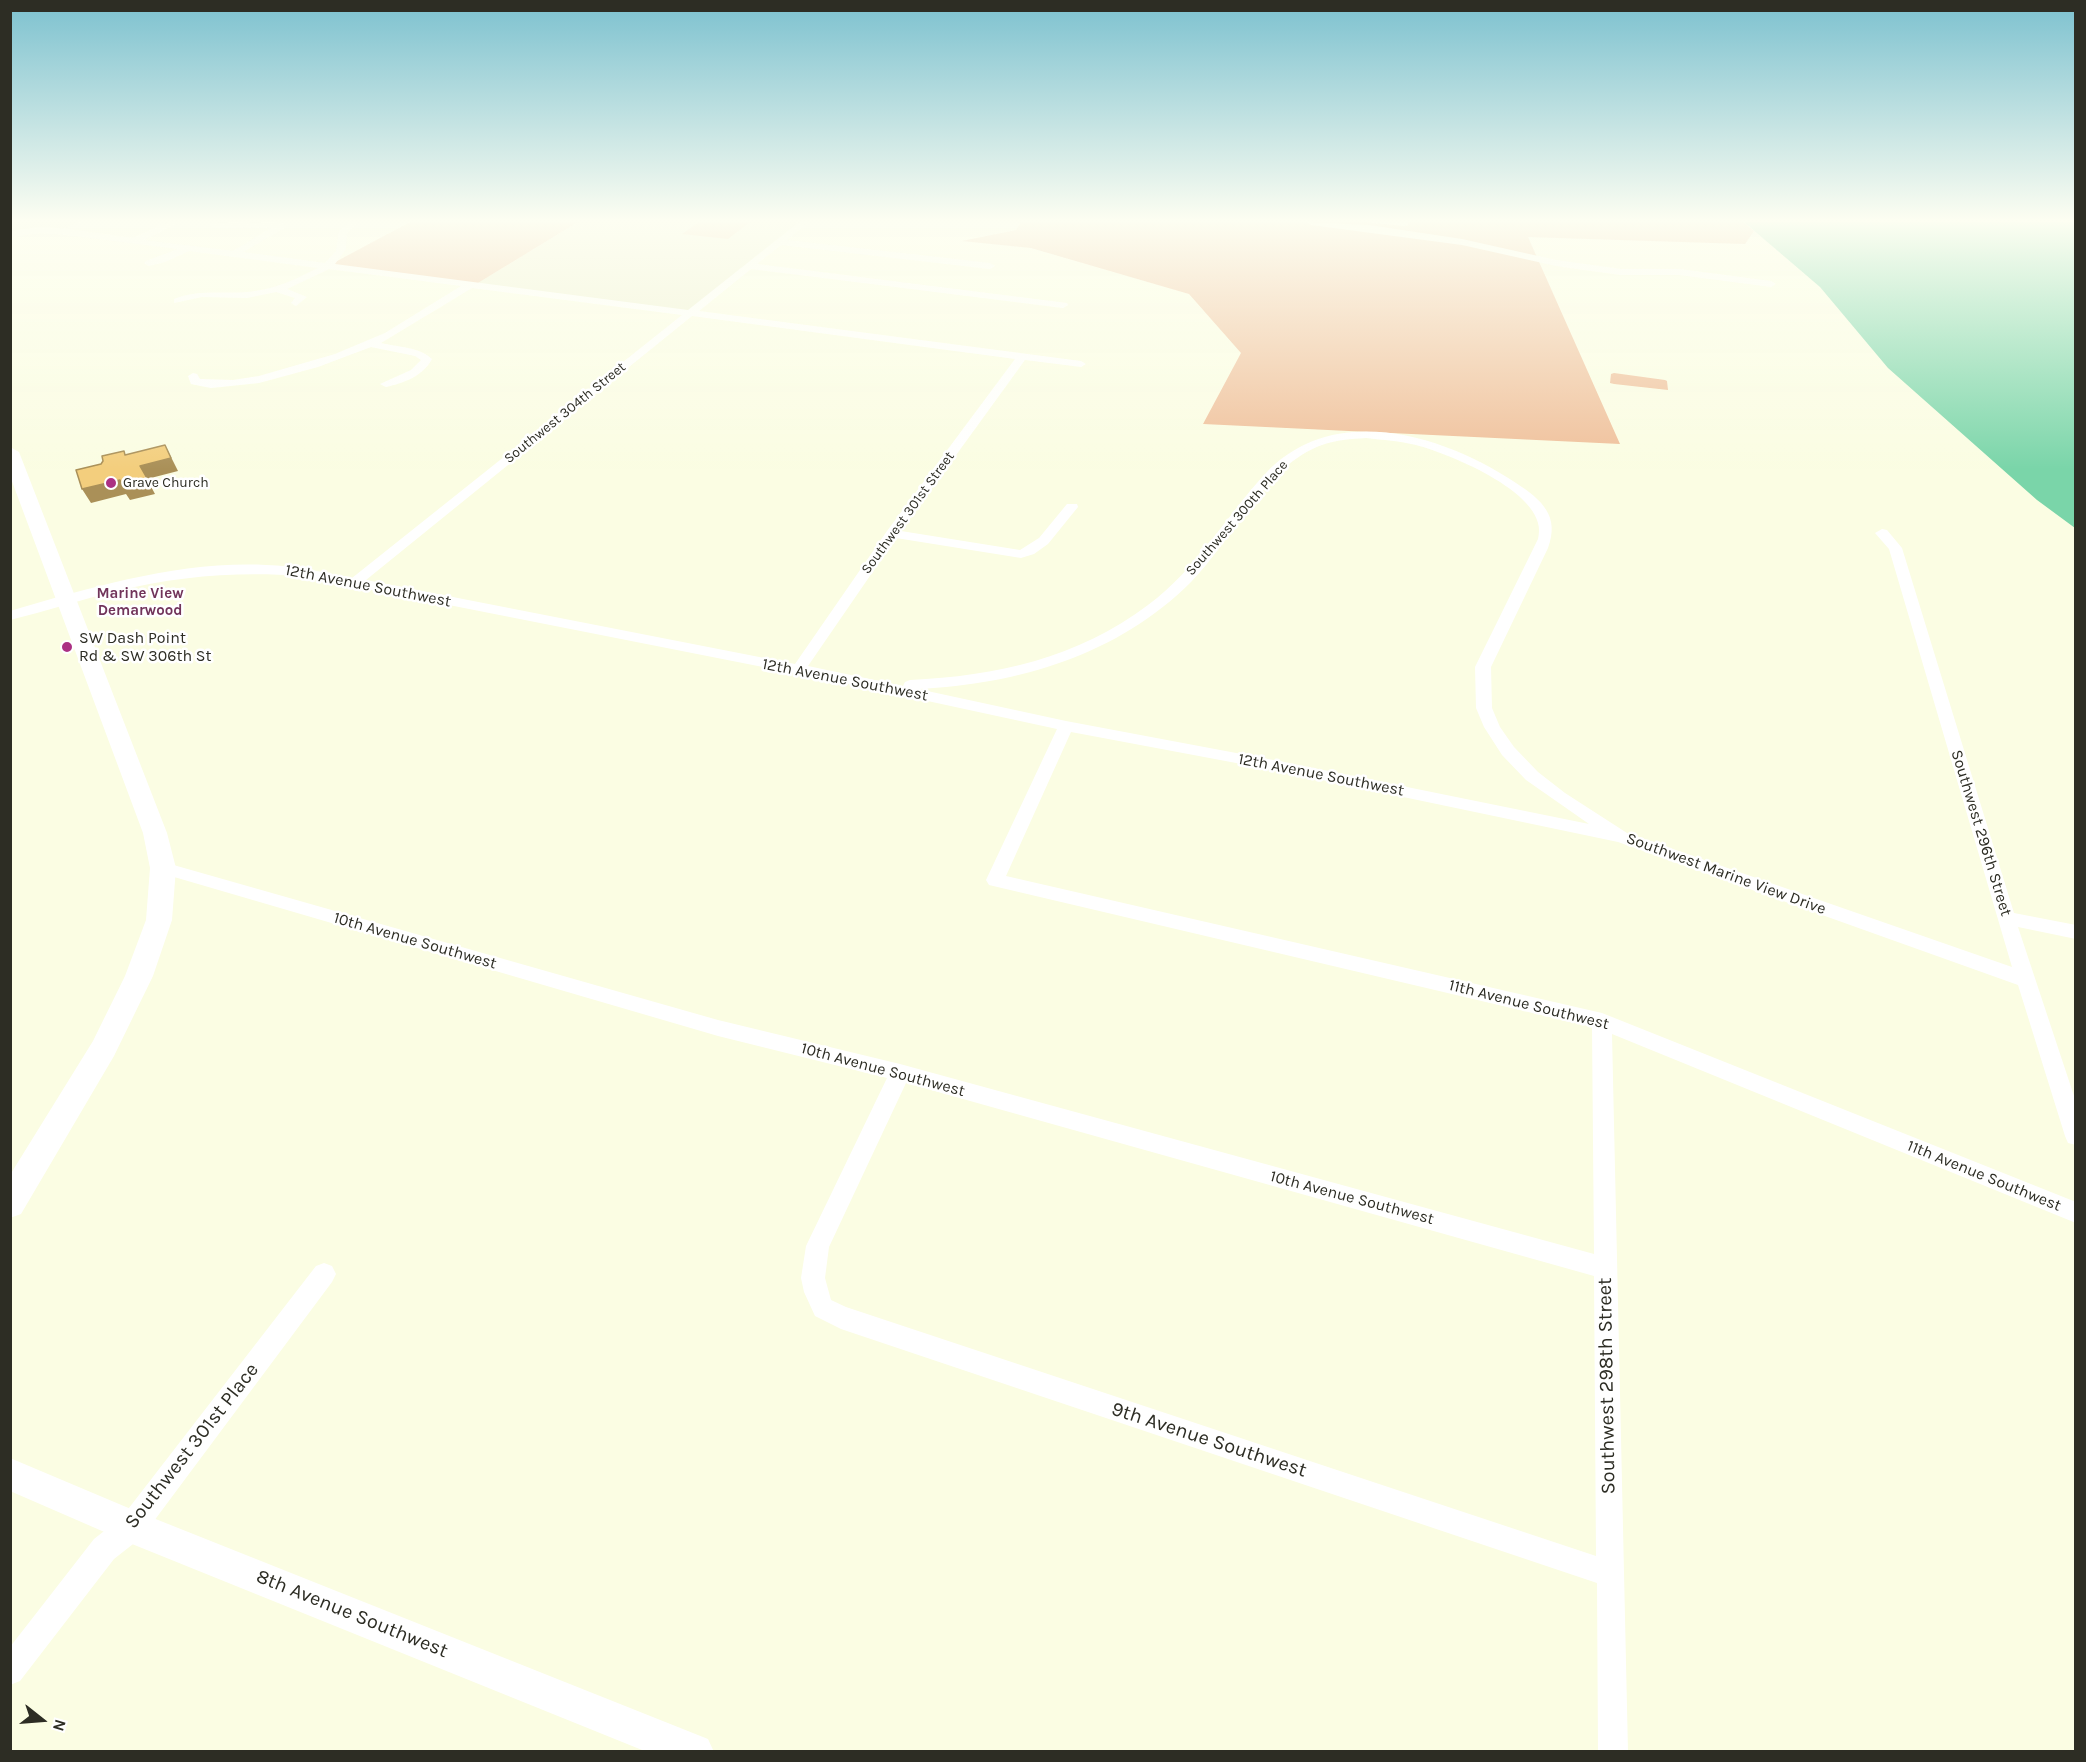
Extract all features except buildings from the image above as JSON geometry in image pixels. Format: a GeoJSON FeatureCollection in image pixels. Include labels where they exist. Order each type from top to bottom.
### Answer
{"type":"FeatureCollection","features":[{"type":"Feature","properties":{"kind":"main road"},"geometry":{"type":"LineString","coordinates":[[10,452],[155,833],[163,868],[159,920],[140,976],[104,1048],[10,1204]]}},
{"type":"Feature","properties":{"kind":"street"},"geometry":{"type":"LineString","coordinates":[[193,376],[195,382],[209,385],[242,382],[335,357],[370,344],[437,304]]}},
{"type":"Feature","properties":{"kind":"street"},"geometry":{"type":"LineString","coordinates":[[606,304],[1081,364]]}},
{"type":"Feature","properties":{"kind":"street","name":"Southwest 304th Street"},"geometry":{"type":"LineString","coordinates":[[354,582],[702,304]]}},
{"type":"Feature","properties":{"kind":"street"},"geometry":{"type":"LineString","coordinates":[[1057,304],[1063,305]]}},
{"type":"Feature","properties":{"kind":"street"},"geometry":{"type":"LineString","coordinates":[[370,344],[424,356],[427,361],[419,369],[402,379],[386,384]]}},
{"type":"Feature","properties":{"kind":"street","name":"Southwest 301st Street"},"geometry":{"type":"LineString","coordinates":[[798,670],[892,534],[1021,358]]}},
{"type":"Feature","properties":{"kind":"street","name":"Southwest 300th Place"},"geometry":{"type":"LineString","coordinates":[[849,679],[901,685],[968,682],[1005,677],[1072,656],[1098,644],[1147,614],[1214,548],[1284,461],[1303,448],[1341,437],[1361,435],[1433,446]]}},
{"type":"Feature","properties":{"kind":"street","name":"Southwest Marine View Drive"},"geometry":{"type":"LineString","coordinates":[[1433,446],[1460,456],[1502,478],[1531,499],[1546,522],[1547,530],[1541,548],[1483,667],[1484,708],[1492,727],[1508,751],[1532,776],[1559,798],[1621,837],[2026,980]]}},
{"type":"Feature","properties":{"kind":"street"},"geometry":{"type":"LineString","coordinates":[[892,534],[1021,554],[1030,552],[1040,545],[1072,507]]}},
{"type":"Feature","properties":{"kind":"street","name":"Southwest 296th Street"},"geometry":{"type":"LineString","coordinates":[[1882,533],[1895,549],[2006,918],[2076,1136]]}},
{"type":"Feature","properties":{"kind":"street","name":"12th Avenue Southwest"},"geometry":{"type":"LineString","coordinates":[[10,616],[66,600],[174,576],[215,570],[291,570],[849,679],[1066,726],[1284,767],[1621,837]]}},
{"type":"Feature","properties":{"kind":"street","name":"11th Avenue Southwest"},"geometry":{"type":"LineString","coordinates":[[1066,726],[995,880],[1602,1021],[2076,1213]]}},
{"type":"Feature","properties":{"kind":"street","name":"10th Avenue Southwest"},"geometry":{"type":"LineString","coordinates":[[163,868],[718,1028],[900,1073],[1605,1268]]}},
{"type":"Feature","properties":{"kind":"street"},"geometry":{"type":"LineString","coordinates":[[2006,918],[2076,932]]}},
{"type":"Feature","properties":{"kind":"street","name":"Southwest 298th Street"},"geometry":{"type":"LineString","coordinates":[[1602,1021],[1613,1752]]}},
{"type":"Feature","properties":{"kind":"street","name":"9th Avenue Southwest"},"geometry":{"type":"LineString","coordinates":[[900,1073],[818,1246],[811,1278],[823,1308],[841,1317],[1610,1574]]}},
{"type":"Feature","properties":{"kind":"street","name":"Southwest 301st Place"},"geometry":{"type":"LineString","coordinates":[[10,1671],[104,1549],[132,1527],[324,1274]]}},
{"type":"Feature","properties":{"kind":"street","name":"8th Avenue Southwest"},"geometry":{"type":"LineString","coordinates":[[10,1474],[132,1527],[695,1752]]}},
{"type":"Feature","properties":{"kind":"shaded area"},"geometry":{"type":"Polygon","coordinates":[[[609,304],[702,304],[689,315],[609,304]]]}},
{"type":"Feature","properties":{"kind":"shaded area"},"geometry":{"type":"Polygon","coordinates":[[[1198,304],[1558,304],[1620,444],[1203,424],[1241,353],[1198,304]]]}},
{"type":"Feature","properties":{"kind":"shaded area"},"geometry":{"type":"Polygon","coordinates":[[[1834,304],[2075,304],[2075,528],[2037,500],[1888,368],[1834,304]]]}},
{"type":"Feature","properties":{"kind":"shaded area"},"geometry":{"type":"Polygon","coordinates":[[[1611,374],[1665,380],[1668,390],[1610,383],[1611,374]]]}},
{"type":"Feature","properties":{"kind":"place","name":"Grave Church"},"geometry":{"type":"Point","coordinates":[111,483]}},
{"type":"Feature","properties":{"kind":"place","name":"SW Dash Point Rd & SW 306th St"},"geometry":{"type":"Point","coordinates":[67,647]}},
{"type":"Feature","properties":{"kind":"district","name":"Marine View Demarwood"},"geometry":{"type":"Point","coordinates":[140,602]}}]}
